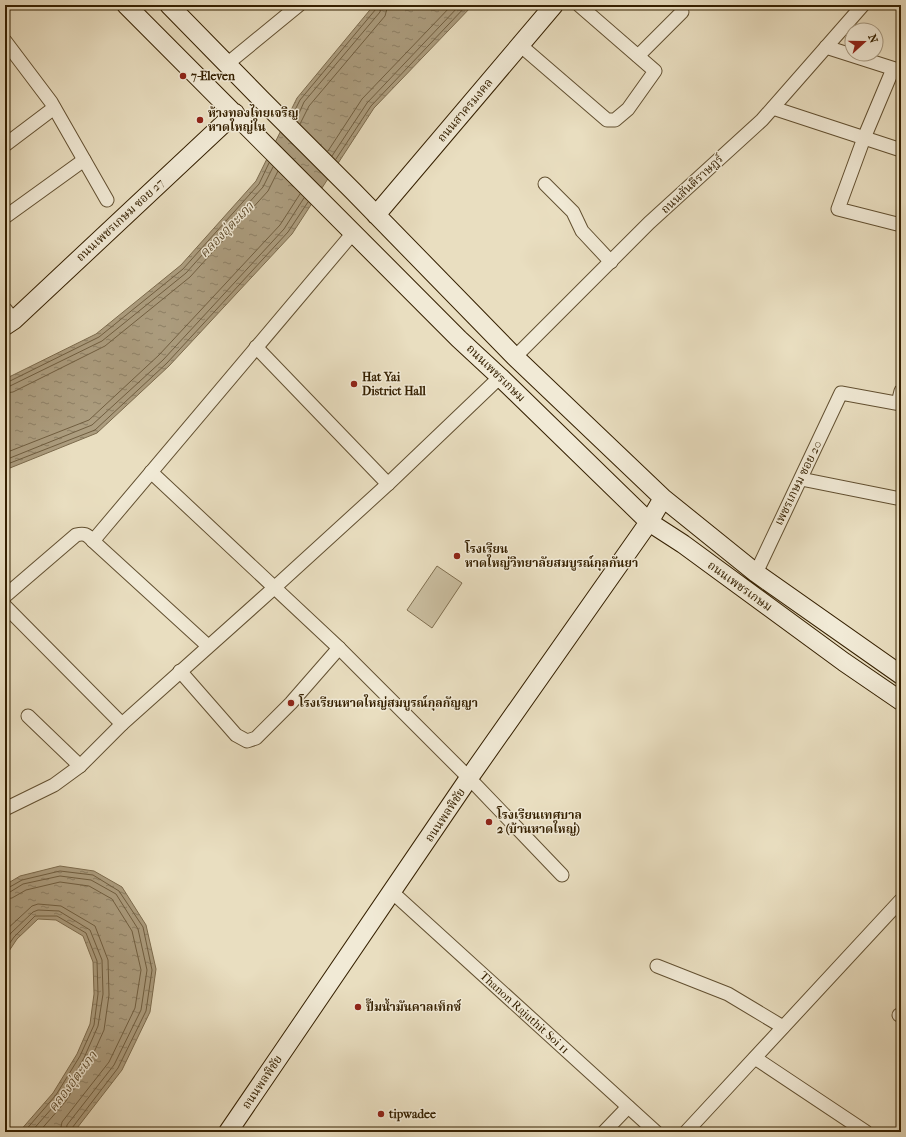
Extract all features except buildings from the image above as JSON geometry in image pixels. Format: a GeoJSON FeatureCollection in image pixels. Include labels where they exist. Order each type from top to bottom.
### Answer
{"type":"FeatureCollection","features":[{"type":"Feature","properties":{"kind":"main road","name":"ถนนเพชรเกษม"},"geometry":{"type":"LineString","coordinates":[[126,5],[459,339],[649,522],[683,544],[838,658],[901,702]]}},
{"type":"Feature","properties":{"kind":"main road","name":"ถนนเพชรเกษม"},"geometry":{"type":"LineString","coordinates":[[169,5],[515,357],[663,498],[756,573],[901,675]]}},
{"type":"Feature","properties":{"kind":"main road","name":"ถนนสาครมงคล"},"geometry":{"type":"LineString","coordinates":[[376,215],[554,5]]}},
{"type":"Feature","properties":{"kind":"main road","name":"ถนนเพชรเกษม ซอย 27"},"geometry":{"type":"LineString","coordinates":[[8,318],[239,118]]}},
{"type":"Feature","properties":{"kind":"main road","name":"ถนนพลพิชัย"},"geometry":{"type":"LineString","coordinates":[[234,1130],[392,892],[649,522],[663,498]]}},
{"type":"Feature","properties":{"kind":"street"},"geometry":{"type":"LineString","coordinates":[[227,64],[299,5]]}},
{"type":"Feature","properties":{"kind":"street"},"geometry":{"type":"LineString","coordinates":[[520,45],[607,120],[615,120],[628,109],[655,71],[579,5]]}},
{"type":"Feature","properties":{"kind":"street","name":"ถนนสันติราษฎร์"},"geometry":{"type":"LineString","coordinates":[[515,357],[649,223],[762,120],[862,5]]}},
{"type":"Feature","properties":{"kind":"street"},"geometry":{"type":"LineString","coordinates":[[638,56],[682,12]]}},
{"type":"Feature","properties":{"kind":"street"},"geometry":{"type":"LineString","coordinates":[[5,41],[54,108],[107,200]]}},
{"type":"Feature","properties":{"kind":"street"},"geometry":{"type":"LineString","coordinates":[[826,47],[897,70],[864,138],[838,210],[901,225]]}},
{"type":"Feature","properties":{"kind":"street"},"geometry":{"type":"LineString","coordinates":[[5,145],[54,108]]}},
{"type":"Feature","properties":{"kind":"street"},"geometry":{"type":"LineString","coordinates":[[773,108],[901,150]]}},
{"type":"Feature","properties":{"kind":"street"},"geometry":{"type":"LineString","coordinates":[[5,217],[84,160]]}},
{"type":"Feature","properties":{"kind":"street"},"geometry":{"type":"LineString","coordinates":[[545,184],[573,212],[582,231],[610,262]]}},
{"type":"Feature","properties":{"kind":"street"},"geometry":{"type":"LineString","coordinates":[[93,541],[353,233]]}},
{"type":"Feature","properties":{"kind":"street"},"geometry":{"type":"LineString","coordinates":[[256,347],[388,484]]}},
{"type":"Feature","properties":{"kind":"street"},"geometry":{"type":"LineString","coordinates":[[5,809],[54,785],[80,766],[122,724],[388,484],[500,377]]}},
{"type":"Feature","properties":{"kind":"street","name":"เพชรเกษม ซอย 20"},"geometry":{"type":"LineString","coordinates":[[756,573],[791,496],[801,479],[841,393],[900,399]]}},
{"type":"Feature","properties":{"kind":"street"},"geometry":{"type":"LineString","coordinates":[[151,472],[339,648],[470,778],[562,875]]}},
{"type":"Feature","properties":{"kind":"street"},"geometry":{"type":"LineString","coordinates":[[801,479],[901,499]]}},
{"type":"Feature","properties":{"kind":"street"},"geometry":{"type":"LineString","coordinates":[[5,596],[76,535],[83,533],[88,535],[208,646]]}},
{"type":"Feature","properties":{"kind":"street"},"geometry":{"type":"LineString","coordinates":[[5,606],[122,724]]}},
{"type":"Feature","properties":{"kind":"street"},"geometry":{"type":"LineString","coordinates":[[180,671],[236,735],[247,741],[256,738],[291,703],[339,648]]}},
{"type":"Feature","properties":{"kind":"street"},"geometry":{"type":"LineString","coordinates":[[28,716],[80,766]]}},
{"type":"Feature","properties":{"kind":"street","name":"Thanon Rajuthit Soi 11"},"geometry":{"type":"LineString","coordinates":[[392,892],[656,1132]]}},
{"type":"Feature","properties":{"kind":"street"},"geometry":{"type":"LineString","coordinates":[[686,1132],[901,900]]}},
{"type":"Feature","properties":{"kind":"street"},"geometry":{"type":"LineString","coordinates":[[657,966],[728,994],[783,1027]]}},
{"type":"Feature","properties":{"kind":"street"},"geometry":{"type":"LineString","coordinates":[[755,1058],[866,1132]]}},
{"type":"Feature","properties":{"kind":"street"},"geometry":{"type":"LineString","coordinates":[[604,1132],[628,1107]]}},
{"type":"Feature","properties":{"kind":"shaded area"},"geometry":{"type":"Polygon","coordinates":[[[437,566],[462,583],[432,628],[407,610],[437,566]]]}},
{"type":"Feature","properties":{"kind":"water","name":"คลองอุ่ตะเภา"},"geometry":{"type":"Polygon","coordinates":[[[374,5],[473,5],[374,108],[292,234],[169,366],[97,433],[5,470],[5,379],[96,334],[181,265],[256,181],[297,98],[374,5]]]}},
{"type":"Feature","properties":{"kind":"water","name":"คลองอุ่ตะเภา"},"geometry":{"type":"Polygon","coordinates":[[[60,866],[94,871],[122,887],[146,925],[156,969],[150,1012],[122,1070],[74,1132],[19,1132],[53,1093],[77,1054],[90,1024],[94,994],[93,962],[83,936],[56,920],[38,919],[17,939],[5,957],[5,885],[20,876],[60,866]]]}},
{"type":"Feature","properties":{"kind":"place","name":"7-Eleven"},"geometry":{"type":"Point","coordinates":[183,76]}},
{"type":"Feature","properties":{"kind":"place","name":"ห้างทองไทยเจริญ หาดใหญ่ใน"},"geometry":{"type":"Point","coordinates":[200,120]}},
{"type":"Feature","properties":{"kind":"place","name":"Hat Yai District Hall"},"geometry":{"type":"Point","coordinates":[354,384]}},
{"type":"Feature","properties":{"kind":"place","name":"โรงเรียน หาดใหญ่วิทยาลัยสมบูรณ์กุลกันยา"},"geometry":{"type":"Point","coordinates":[457,556]}},
{"type":"Feature","properties":{"kind":"place","name":"โรงเรียนหาดใหญ่สมบูรณ์กุลกัญญา"},"geometry":{"type":"Point","coordinates":[291,703]}},
{"type":"Feature","properties":{"kind":"place","name":"โรงเรียนเทศบาล 2 (บ้านหาดใหญ่)"},"geometry":{"type":"Point","coordinates":[489,822]}},
{"type":"Feature","properties":{"kind":"place","name":"ปั๊มน้ำมันคาลเท็กซ์"},"geometry":{"type":"Point","coordinates":[358,1007]}},
{"type":"Feature","properties":{"kind":"place","name":"tipwadee"},"geometry":{"type":"Point","coordinates":[381,1114]}}]}
